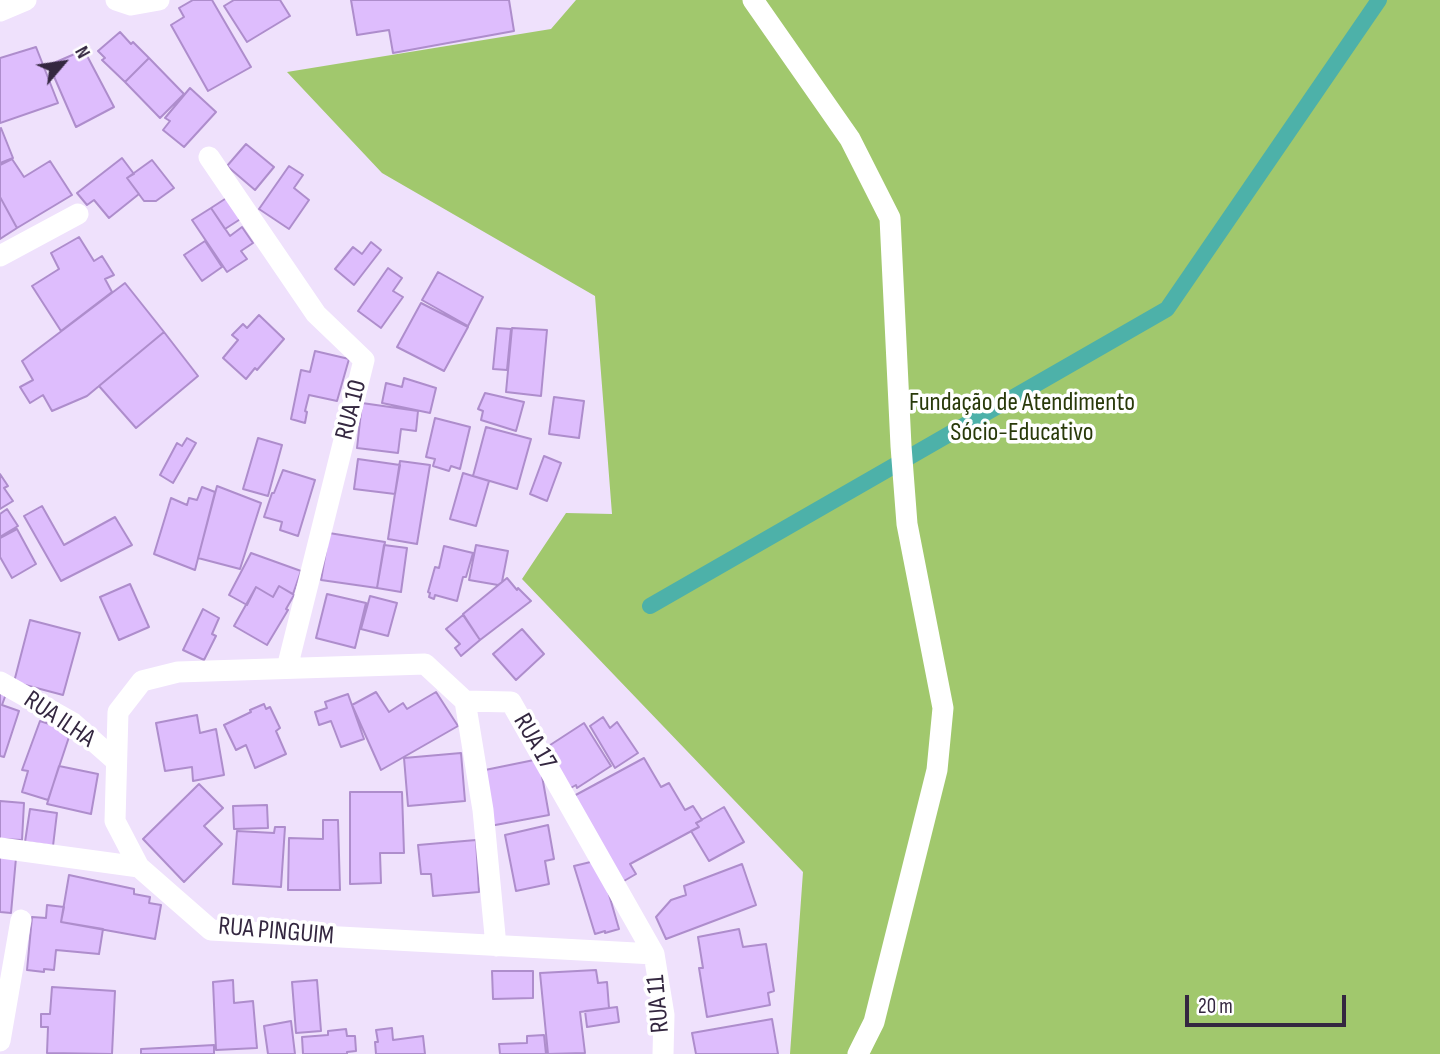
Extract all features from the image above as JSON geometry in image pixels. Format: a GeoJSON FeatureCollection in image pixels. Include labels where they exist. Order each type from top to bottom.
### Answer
{"type":"FeatureCollection","features":[{"type":"Feature","properties":{"kind":"lane"},"geometry":{"type":"LineString","coordinates":[[0,11],[26,0]]}},
{"type":"Feature","properties":{"kind":"lane"},"geometry":{"type":"LineString","coordinates":[[116,0],[131,5],[159,0]]}},
{"type":"Feature","properties":{"kind":"lane"},"geometry":{"type":"LineString","coordinates":[[753,0],[850,139],[890,218],[907,524],[943,708],[937,770],[874,1023],[858,1054]]}},
{"type":"Feature","properties":{"kind":"lane","name":"RUA 10"},"geometry":{"type":"LineString","coordinates":[[209,157],[316,314],[365,360],[287,668]]}},
{"type":"Feature","properties":{"kind":"lane"},"geometry":{"type":"LineString","coordinates":[[0,256],[78,214]]}},
{"type":"Feature","properties":{"kind":"lane"},"geometry":{"type":"LineString","coordinates":[[287,668],[425,664],[465,701],[483,810],[496,946]]}},
{"type":"Feature","properties":{"kind":"lane","name":"RUA PINGUIM"},"geometry":{"type":"LineString","coordinates":[[287,668],[178,671],[142,681],[118,712],[115,821],[139,867],[211,930],[654,954]]}},
{"type":"Feature","properties":{"kind":"lane","name":"RUA ILHA"},"geometry":{"type":"LineString","coordinates":[[0,681],[73,723],[116,761]]}},
{"type":"Feature","properties":{"kind":"lane","name":"RUA 17"},"geometry":{"type":"LineString","coordinates":[[465,701],[511,702],[654,954]]}},
{"type":"Feature","properties":{"kind":"lane"},"geometry":{"type":"LineString","coordinates":[[0,848],[139,867]]}},
{"type":"Feature","properties":{"kind":"lane"},"geometry":{"type":"LineString","coordinates":[[0,1041],[21,920]]}},
{"type":"Feature","properties":{"kind":"lane","name":"RUA 11"},"geometry":{"type":"LineString","coordinates":[[654,954],[664,1015],[663,1054]]}},
{"type":"Feature","properties":{"kind":"green space","name":"Fundação de Atendimento Sócio-Educativo"},"geometry":{"type":"Polygon","coordinates":[[[576,0],[1440,0],[1440,1054],[790,1054],[803,872],[522,579],[566,513],[612,514],[595,296],[382,173],[287,72],[551,29],[576,0]]]}},
{"type":"Feature","properties":{"kind":"building"},"geometry":{"type":"Polygon","coordinates":[[[193,0],[212,0],[251,67],[208,91],[171,25],[184,17],[179,8],[193,0]]]}},
{"type":"Feature","properties":{"kind":"building"},"geometry":{"type":"Polygon","coordinates":[[[234,0],[280,0],[290,16],[247,42],[224,6],[234,0]]]}},
{"type":"Feature","properties":{"kind":"building"},"geometry":{"type":"Polygon","coordinates":[[[351,0],[509,0],[514,31],[393,53],[389,30],[357,35],[351,0]]]}},
{"type":"Feature","properties":{"kind":"building"},"geometry":{"type":"Polygon","coordinates":[[[120,32],[149,58],[125,82],[102,60],[105,58],[98,51],[120,32]]]}},
{"type":"Feature","properties":{"kind":"building"},"geometry":{"type":"Polygon","coordinates":[[[36,47],[58,103],[0,123],[0,58],[36,47]]]}},
{"type":"Feature","properties":{"kind":"building"},"geometry":{"type":"Polygon","coordinates":[[[84,50],[114,107],[76,127],[49,65],[84,50]]]}},
{"type":"Feature","properties":{"kind":"building"},"geometry":{"type":"Polygon","coordinates":[[[149,58],[184,94],[160,118],[125,82],[149,58]]]}},
{"type":"Feature","properties":{"kind":"building"},"geometry":{"type":"Polygon","coordinates":[[[190,88],[216,112],[184,147],[163,130],[170,121],[165,118],[190,88]]]}},
{"type":"Feature","properties":{"kind":"building"},"geometry":{"type":"Polygon","coordinates":[[[0,129],[13,158],[0,163],[0,129]]]}},
{"type":"Feature","properties":{"kind":"building"},"geometry":{"type":"Polygon","coordinates":[[[246,144],[274,167],[255,190],[227,166],[246,144]]]}},
{"type":"Feature","properties":{"kind":"building"},"geometry":{"type":"Polygon","coordinates":[[[122,158],[134,174],[127,178],[139,194],[109,218],[94,200],[87,205],[77,193],[122,158]]]}},
{"type":"Feature","properties":{"kind":"building"},"geometry":{"type":"Polygon","coordinates":[[[12,159],[24,177],[50,161],[72,195],[17,228],[0,197],[0,165],[12,159]]]}},
{"type":"Feature","properties":{"kind":"building"},"geometry":{"type":"Polygon","coordinates":[[[152,160],[174,188],[156,201],[144,201],[127,178],[152,160]]]}},
{"type":"Feature","properties":{"kind":"building"},"geometry":{"type":"Polygon","coordinates":[[[289,166],[303,175],[294,188],[309,200],[289,229],[259,209],[289,166]]]}},
{"type":"Feature","properties":{"kind":"building"},"geometry":{"type":"Polygon","coordinates":[[[0,197],[17,228],[0,239],[0,197]]]}},
{"type":"Feature","properties":{"kind":"building"},"geometry":{"type":"Polygon","coordinates":[[[228,197],[242,218],[225,229],[211,208],[228,197]]]}},
{"type":"Feature","properties":{"kind":"building"},"geometry":{"type":"Polygon","coordinates":[[[211,208],[230,236],[242,227],[253,243],[241,251],[247,259],[227,272],[192,220],[211,208]]]}},
{"type":"Feature","properties":{"kind":"building"},"geometry":{"type":"Polygon","coordinates":[[[79,237],[94,261],[102,256],[114,275],[105,279],[112,292],[61,331],[32,286],[59,269],[51,253],[79,237]]]}},
{"type":"Feature","properties":{"kind":"building"},"geometry":{"type":"Polygon","coordinates":[[[205,241],[222,267],[202,281],[184,255],[205,241]]]}},
{"type":"Feature","properties":{"kind":"building"},"geometry":{"type":"Polygon","coordinates":[[[371,242],[381,250],[354,285],[335,269],[353,247],[362,254],[371,242]]]}},
{"type":"Feature","properties":{"kind":"building"},"geometry":{"type":"Polygon","coordinates":[[[388,268],[402,278],[393,291],[403,297],[381,328],[358,311],[388,268]]]}},
{"type":"Feature","properties":{"kind":"building"},"geometry":{"type":"Polygon","coordinates":[[[438,272],[483,297],[468,326],[422,300],[438,272]]]}},
{"type":"Feature","properties":{"kind":"building"},"geometry":{"type":"Polygon","coordinates":[[[125,283],[164,332],[87,396],[52,411],[43,395],[30,403],[20,387],[33,380],[22,361],[125,283]]]}},
{"type":"Feature","properties":{"kind":"building"},"geometry":{"type":"Polygon","coordinates":[[[421,303],[468,327],[444,371],[397,347],[421,303]]]}},
{"type":"Feature","properties":{"kind":"building"},"geometry":{"type":"Polygon","coordinates":[[[259,315],[284,339],[246,379],[223,358],[238,340],[232,335],[243,324],[247,328],[259,315]]]}},
{"type":"Feature","properties":{"kind":"building"},"geometry":{"type":"Polygon","coordinates":[[[497,328],[511,329],[507,370],[493,369],[497,328]]]}},
{"type":"Feature","properties":{"kind":"building"},"geometry":{"type":"Polygon","coordinates":[[[512,328],[547,330],[541,396],[506,392],[512,328]]]}},
{"type":"Feature","properties":{"kind":"building"},"geometry":{"type":"Polygon","coordinates":[[[164,332],[198,376],[136,428],[99,386],[164,332]]]}},
{"type":"Feature","properties":{"kind":"building"},"geometry":{"type":"Polygon","coordinates":[[[315,351],[349,359],[337,401],[309,395],[305,423],[291,419],[301,370],[310,372],[315,351]]]}},
{"type":"Feature","properties":{"kind":"building"},"geometry":{"type":"Polygon","coordinates":[[[404,378],[436,388],[430,413],[382,403],[386,383],[402,387],[404,378]]]}},
{"type":"Feature","properties":{"kind":"building"},"geometry":{"type":"Polygon","coordinates":[[[485,393],[524,402],[516,431],[481,420],[483,411],[478,409],[485,393]]]}},
{"type":"Feature","properties":{"kind":"building"},"geometry":{"type":"Polygon","coordinates":[[[554,397],[584,401],[579,438],[549,434],[554,397]]]}},
{"type":"Feature","properties":{"kind":"building"},"geometry":{"type":"Polygon","coordinates":[[[362,403],[418,411],[416,431],[401,429],[398,453],[357,448],[362,403]]]}},
{"type":"Feature","properties":{"kind":"building"},"geometry":{"type":"Polygon","coordinates":[[[435,418],[470,427],[460,469],[451,466],[449,471],[433,466],[435,459],[426,457],[435,418]]]}},
{"type":"Feature","properties":{"kind":"building"},"geometry":{"type":"Polygon","coordinates":[[[486,427],[531,439],[517,489],[473,476],[486,427]]]}},
{"type":"Feature","properties":{"kind":"building"},"geometry":{"type":"Polygon","coordinates":[[[187,438],[196,443],[173,483],[160,475],[177,443],[182,446],[187,438]]]}},
{"type":"Feature","properties":{"kind":"building"},"geometry":{"type":"Polygon","coordinates":[[[258,438],[282,445],[268,496],[243,489],[258,438]]]}},
{"type":"Feature","properties":{"kind":"building"},"geometry":{"type":"Polygon","coordinates":[[[544,456],[561,463],[547,501],[530,494],[544,456]]]}},
{"type":"Feature","properties":{"kind":"building"},"geometry":{"type":"Polygon","coordinates":[[[358,459],[400,465],[395,494],[354,489],[358,459]]]}},
{"type":"Feature","properties":{"kind":"building"},"geometry":{"type":"Polygon","coordinates":[[[400,461],[430,465],[417,544],[388,539],[400,461]]]}},
{"type":"Feature","properties":{"kind":"building"},"geometry":{"type":"Polygon","coordinates":[[[283,470],[315,480],[298,536],[280,530],[282,522],[264,517],[283,470]]]}},
{"type":"Feature","properties":{"kind":"building"},"geometry":{"type":"Polygon","coordinates":[[[463,473],[489,481],[476,526],[450,519],[463,473]]]}},
{"type":"Feature","properties":{"kind":"building"},"geometry":{"type":"Polygon","coordinates":[[[0,474],[8,486],[4,488],[13,501],[0,509],[0,474]]]}},
{"type":"Feature","properties":{"kind":"building"},"geometry":{"type":"Polygon","coordinates":[[[217,486],[261,503],[240,569],[198,558],[217,486]]]}},
{"type":"Feature","properties":{"kind":"building"},"geometry":{"type":"Polygon","coordinates":[[[202,487],[215,492],[195,570],[154,554],[171,498],[187,505],[189,498],[197,500],[202,487]]]}},
{"type":"Feature","properties":{"kind":"building"},"geometry":{"type":"Polygon","coordinates":[[[42,506],[64,545],[115,517],[132,545],[61,581],[24,516],[42,506]]]}},
{"type":"Feature","properties":{"kind":"building"},"geometry":{"type":"Polygon","coordinates":[[[7,509],[18,526],[0,537],[0,514],[7,509]]]}},
{"type":"Feature","properties":{"kind":"building"},"geometry":{"type":"Polygon","coordinates":[[[17,529],[36,564],[12,578],[0,557],[0,538],[17,529]]]}},
{"type":"Feature","properties":{"kind":"building"},"geometry":{"type":"Polygon","coordinates":[[[329,533],[385,542],[377,588],[321,580],[329,533]]]}},
{"type":"Feature","properties":{"kind":"building"},"geometry":{"type":"Polygon","coordinates":[[[384,545],[407,548],[401,592],[377,588],[384,545]]]}},
{"type":"Feature","properties":{"kind":"building"},"geometry":{"type":"Polygon","coordinates":[[[476,545],[508,551],[502,582],[498,585],[469,580],[476,545]]]}},
{"type":"Feature","properties":{"kind":"building"},"geometry":{"type":"Polygon","coordinates":[[[444,546],[473,553],[457,601],[435,595],[434,599],[429,597],[435,567],[439,568],[444,546]]]}},
{"type":"Feature","properties":{"kind":"building"},"geometry":{"type":"Polygon","coordinates":[[[251,553],[301,571],[293,594],[279,586],[273,597],[256,587],[247,605],[229,595],[251,553]]]}},
{"type":"Feature","properties":{"kind":"building"},"geometry":{"type":"Polygon","coordinates":[[[507,578],[531,601],[480,640],[463,614],[507,578]]]}},
{"type":"Feature","properties":{"kind":"building"},"geometry":{"type":"Polygon","coordinates":[[[130,584],[149,627],[119,640],[100,597],[130,584]]]}},
{"type":"Feature","properties":{"kind":"building"},"geometry":{"type":"Polygon","coordinates":[[[279,586],[294,595],[267,645],[234,626],[256,587],[273,597],[279,586]]]}},
{"type":"Feature","properties":{"kind":"building"},"geometry":{"type":"Polygon","coordinates":[[[327,594],[366,603],[355,648],[316,638],[327,594]]]}},
{"type":"Feature","properties":{"kind":"building"},"geometry":{"type":"Polygon","coordinates":[[[370,596],[397,603],[388,636],[361,629],[370,596]]]}},
{"type":"Feature","properties":{"kind":"building"},"geometry":{"type":"Polygon","coordinates":[[[203,609],[219,618],[212,634],[216,636],[204,660],[183,650],[203,609]]]}},
{"type":"Feature","properties":{"kind":"building"},"geometry":{"type":"Polygon","coordinates":[[[463,615],[480,640],[461,656],[455,648],[460,644],[446,629],[463,615]]]}},
{"type":"Feature","properties":{"kind":"building"},"geometry":{"type":"Polygon","coordinates":[[[30,620],[80,633],[63,695],[14,682],[30,620]]]}},
{"type":"Feature","properties":{"kind":"building"},"geometry":{"type":"Polygon","coordinates":[[[522,629],[544,654],[516,680],[493,654],[522,629]]]}},
{"type":"Feature","properties":{"kind":"building"},"geometry":{"type":"Polygon","coordinates":[[[0,692],[6,694],[2,705],[19,711],[4,757],[0,756],[0,692]]]}},
{"type":"Feature","properties":{"kind":"building"},"geometry":{"type":"Polygon","coordinates":[[[376,692],[389,712],[403,703],[407,709],[436,692],[458,726],[381,770],[352,705],[376,692]]]}},
{"type":"Feature","properties":{"kind":"building"},"geometry":{"type":"Polygon","coordinates":[[[348,694],[364,739],[341,747],[331,721],[319,725],[315,712],[327,708],[325,702],[348,694]]]}},
{"type":"Feature","properties":{"kind":"building"},"geometry":{"type":"Polygon","coordinates":[[[264,704],[266,709],[270,707],[280,728],[276,731],[286,754],[255,768],[246,745],[236,750],[224,725],[264,704]]]}},
{"type":"Feature","properties":{"kind":"building"},"geometry":{"type":"Polygon","coordinates":[[[197,715],[200,733],[216,729],[224,775],[193,781],[192,767],[165,771],[156,723],[197,715]]]}},
{"type":"Feature","properties":{"kind":"building"},"geometry":{"type":"Polygon","coordinates":[[[603,717],[610,728],[617,722],[638,753],[615,768],[590,726],[603,717]]]}},
{"type":"Feature","properties":{"kind":"building"},"geometry":{"type":"Polygon","coordinates":[[[40,721],[71,731],[48,800],[22,792],[28,771],[22,770],[40,721]]]}},
{"type":"Feature","properties":{"kind":"building"},"geometry":{"type":"Polygon","coordinates":[[[584,723],[611,766],[577,788],[576,785],[569,789],[544,749],[584,723]]]}},
{"type":"Feature","properties":{"kind":"building"},"geometry":{"type":"Polygon","coordinates":[[[461,753],[465,801],[408,806],[404,758],[461,753]]]}},
{"type":"Feature","properties":{"kind":"building"},"geometry":{"type":"Polygon","coordinates":[[[644,758],[661,787],[669,783],[685,810],[693,806],[702,820],[696,823],[699,827],[630,864],[636,874],[617,885],[572,797],[644,758]]]}},
{"type":"Feature","properties":{"kind":"building"},"geometry":{"type":"Polygon","coordinates":[[[539,759],[549,815],[490,826],[485,770],[539,759]]]}},
{"type":"Feature","properties":{"kind":"building"},"geometry":{"type":"Polygon","coordinates":[[[59,766],[98,774],[91,814],[47,804],[59,766]]]}},
{"type":"Feature","properties":{"kind":"building"},"geometry":{"type":"Polygon","coordinates":[[[199,784],[223,808],[204,826],[222,844],[184,882],[143,839],[199,784]]]}},
{"type":"Feature","properties":{"kind":"building"},"geometry":{"type":"Polygon","coordinates":[[[350,792],[402,792],[404,853],[380,853],[381,883],[350,884],[350,792]]]}},
{"type":"Feature","properties":{"kind":"building"},"geometry":{"type":"Polygon","coordinates":[[[0,801],[24,803],[22,840],[0,839],[0,801]]]}},
{"type":"Feature","properties":{"kind":"building"},"geometry":{"type":"Polygon","coordinates":[[[267,805],[268,828],[234,829],[233,806],[267,805]]]}},
{"type":"Feature","properties":{"kind":"building"},"geometry":{"type":"Polygon","coordinates":[[[724,807],[744,842],[709,861],[691,831],[699,827],[696,823],[724,807]]]}},
{"type":"Feature","properties":{"kind":"building"},"geometry":{"type":"Polygon","coordinates":[[[30,809],[57,813],[53,846],[25,842],[30,809]]]}},
{"type":"Feature","properties":{"kind":"building"},"geometry":{"type":"Polygon","coordinates":[[[323,820],[338,820],[340,890],[288,890],[289,838],[323,839],[323,820]]]}},
{"type":"Feature","properties":{"kind":"building"},"geometry":{"type":"Polygon","coordinates":[[[548,825],[554,859],[545,861],[549,884],[516,891],[505,835],[548,825]]]}},
{"type":"Feature","properties":{"kind":"building"},"geometry":{"type":"Polygon","coordinates":[[[275,827],[285,827],[281,887],[233,884],[237,831],[274,833],[275,827]]]}},
{"type":"Feature","properties":{"kind":"building"},"geometry":{"type":"Polygon","coordinates":[[[476,840],[479,892],[433,896],[431,874],[421,874],[418,845],[476,840]]]}},
{"type":"Feature","properties":{"kind":"building"},"geometry":{"type":"Polygon","coordinates":[[[0,856],[16,858],[11,913],[0,912],[0,856]]]}},
{"type":"Feature","properties":{"kind":"building"},"geometry":{"type":"Polygon","coordinates":[[[599,860],[619,929],[595,934],[574,866],[599,860]]]}},
{"type":"Feature","properties":{"kind":"building"},"geometry":{"type":"Polygon","coordinates":[[[742,864],[756,905],[666,939],[656,917],[671,900],[686,895],[684,886],[742,864]]]}},
{"type":"Feature","properties":{"kind":"building"},"geometry":{"type":"Polygon","coordinates":[[[69,875],[134,889],[134,894],[150,897],[149,903],[161,905],[155,939],[61,922],[69,875]]]}},
{"type":"Feature","properties":{"kind":"building"},"geometry":{"type":"Polygon","coordinates":[[[47,905],[64,907],[61,922],[103,929],[99,954],[56,950],[54,970],[27,970],[32,917],[46,918],[47,905]]]}},
{"type":"Feature","properties":{"kind":"building"},"geometry":{"type":"Polygon","coordinates":[[[739,929],[743,947],[766,944],[774,991],[768,993],[770,1005],[707,1017],[699,968],[703,968],[698,937],[739,929]]]}},
{"type":"Feature","properties":{"kind":"building"},"geometry":{"type":"Polygon","coordinates":[[[596,970],[598,983],[607,982],[609,1008],[580,1012],[585,1053],[548,1054],[540,973],[596,970]]]}},
{"type":"Feature","properties":{"kind":"building"},"geometry":{"type":"Polygon","coordinates":[[[492,971],[533,971],[533,998],[493,999],[492,971]]]}},
{"type":"Feature","properties":{"kind":"building"},"geometry":{"type":"Polygon","coordinates":[[[233,980],[234,1003],[253,1001],[257,1048],[216,1050],[213,982],[233,980]]]}},
{"type":"Feature","properties":{"kind":"building"},"geometry":{"type":"Polygon","coordinates":[[[317,980],[321,1031],[296,1033],[292,982],[317,980]]]}},
{"type":"Feature","properties":{"kind":"building"},"geometry":{"type":"Polygon","coordinates":[[[52,987],[115,991],[112,1054],[47,1053],[48,1027],[41,1027],[41,1014],[50,1014],[52,987]]]}},
{"type":"Feature","properties":{"kind":"building"},"geometry":{"type":"Polygon","coordinates":[[[617,1007],[619,1022],[587,1027],[585,1011],[617,1007]]]}},
{"type":"Feature","properties":{"kind":"building"},"geometry":{"type":"Polygon","coordinates":[[[772,1019],[778,1054],[696,1054],[692,1033],[772,1019]]]}},
{"type":"Feature","properties":{"kind":"building"},"geometry":{"type":"Polygon","coordinates":[[[291,1021],[295,1054],[268,1054],[264,1026],[291,1021]]]}},
{"type":"Feature","properties":{"kind":"building"},"geometry":{"type":"Polygon","coordinates":[[[392,1028],[393,1040],[423,1036],[425,1054],[376,1054],[376,1030],[392,1028]]]}},
{"type":"Feature","properties":{"kind":"building"},"geometry":{"type":"Polygon","coordinates":[[[346,1029],[347,1036],[355,1036],[356,1051],[347,1054],[303,1054],[302,1037],[328,1035],[328,1031],[346,1029]]]}},
{"type":"Feature","properties":{"kind":"building"},"geometry":{"type":"Polygon","coordinates":[[[544,1035],[546,1054],[500,1054],[499,1044],[527,1043],[527,1036],[544,1035]]]}},
{"type":"Feature","properties":{"kind":"building"},"geometry":{"type":"Polygon","coordinates":[[[214,1045],[214,1054],[141,1054],[141,1049],[214,1045]]]}},
{"type":"Feature","properties":{"kind":"waterway"},"geometry":{"type":"LineString","coordinates":[[650,606],[1167,309],[1379,0]]}}]}
